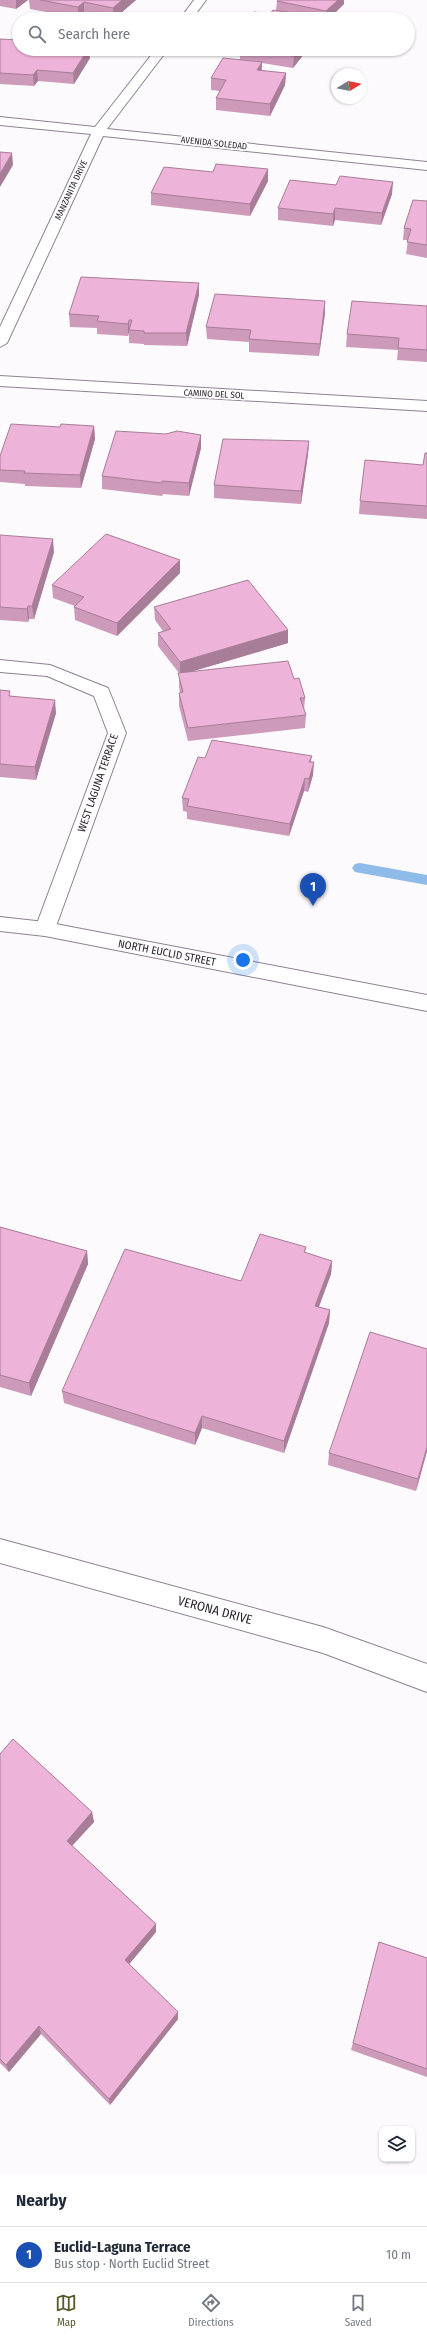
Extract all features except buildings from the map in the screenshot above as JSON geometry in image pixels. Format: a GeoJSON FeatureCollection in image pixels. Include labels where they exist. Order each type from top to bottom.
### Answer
{"type":"FeatureCollection","features":[{"type":"Feature","properties":{"kind":"street"},"geometry":{"type":"LineString","coordinates":[[191,12],[200,0]]}},
{"type":"Feature","properties":{"kind":"street","name":"MANZANITA DRIVE"},"geometry":{"type":"LineString","coordinates":[[0,343],[99,131],[157,56]]}},
{"type":"Feature","properties":{"kind":"street","name":"AVENIDA SOLEDAD"},"geometry":{"type":"LineString","coordinates":[[0,122],[427,166]]}},
{"type":"Feature","properties":{"kind":"street","name":"CAMINO DEL SOL"},"geometry":{"type":"LineString","coordinates":[[0,381],[427,406]]}},
{"type":"Feature","properties":{"kind":"street","name":"WEST LAGUNA TERRACE"},"geometry":{"type":"LineString","coordinates":[[0,666],[50,671],[102,692],[117,733],[45,929]]}},
{"type":"Feature","properties":{"kind":"street","name":"NORTH EUCLID STREET"},"geometry":{"type":"LineString","coordinates":[[0,924],[45,929],[427,1003]]}},
{"type":"Feature","properties":{"kind":"street","name":"VERONA DRIVE"},"geometry":{"type":"LineString","coordinates":[[0,1551],[323,1640],[427,1678]]}},
{"type":"Feature","properties":{"kind":"waterway"},"geometry":{"type":"LineString","coordinates":[[360,868],[427,880]]}},
{"type":"Feature","properties":{"kind":"place","name":"Euclid-Laguna Terrace"},"geometry":{"type":"Point","coordinates":[313,906]}}]}
